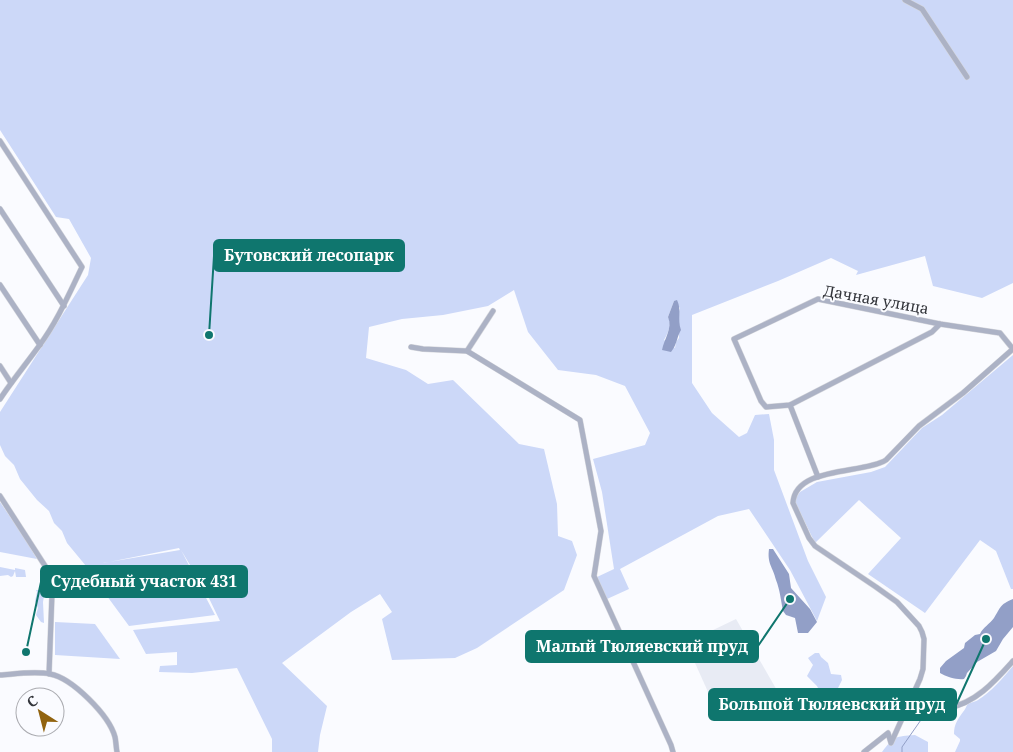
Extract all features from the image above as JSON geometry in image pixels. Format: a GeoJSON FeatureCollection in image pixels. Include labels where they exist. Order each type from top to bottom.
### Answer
{"type":"FeatureCollection","features":[{"type":"Feature","properties":{"kind":"street"},"geometry":{"type":"LineString","coordinates":[[905,0],[922,9],[967,77]]}},
{"type":"Feature","properties":{"kind":"street"},"geometry":{"type":"LineString","coordinates":[[0,141],[82,267],[64,306],[40,345],[0,399]]}},
{"type":"Feature","properties":{"kind":"street"},"geometry":{"type":"LineString","coordinates":[[0,209],[64,306]]}},
{"type":"Feature","properties":{"kind":"street"},"geometry":{"type":"LineString","coordinates":[[0,284],[40,345]]}},
{"type":"Feature","properties":{"kind":"street","name":"Дачная улица"},"geometry":{"type":"LineString","coordinates":[[940,324],[932,332],[790,405],[766,407],[761,401],[734,339],[818,299],[940,324],[1000,333],[1013,349]]}},
{"type":"Feature","properties":{"kind":"street"},"geometry":{"type":"LineString","coordinates":[[467,351],[493,311]]}},
{"type":"Feature","properties":{"kind":"street"},"geometry":{"type":"LineString","coordinates":[[411,347],[467,351],[580,420],[601,531],[594,576],[671,745],[672,752]]}},
{"type":"Feature","properties":{"kind":"street"},"geometry":{"type":"LineString","coordinates":[[864,752],[888,733],[892,744],[923,670],[924,639],[919,626],[897,602],[811,543],[793,503],[793,496],[796,490],[803,484],[818,477],[839,470],[873,466],[886,460],[919,426],[963,393],[1013,349]]}},
{"type":"Feature","properties":{"kind":"street"},"geometry":{"type":"LineString","coordinates":[[0,366],[11,383]]}},
{"type":"Feature","properties":{"kind":"street"},"geometry":{"type":"LineString","coordinates":[[790,405],[818,477]]}},
{"type":"Feature","properties":{"kind":"street"},"geometry":{"type":"LineString","coordinates":[[0,496],[49,572],[52,594],[49,674]]}},
{"type":"Feature","properties":{"kind":"street"},"geometry":{"type":"LineString","coordinates":[[52,594],[104,592]]}},
{"type":"Feature","properties":{"kind":"street"},"geometry":{"type":"LineString","coordinates":[[906,710],[948,708],[962,705],[987,689],[1013,661]]}},
{"type":"Feature","properties":{"kind":"street"},"geometry":{"type":"LineString","coordinates":[[0,675],[49,674],[59,676],[74,685],[100,712],[111,727],[115,737],[117,752]]}},
{"type":"Feature","properties":{"kind":"shaded area"},"geometry":{"type":"Polygon","coordinates":[[[0,0],[1013,0],[1013,283],[982,298],[933,286],[925,256],[856,275],[858,271],[831,258],[692,315],[692,383],[712,413],[739,437],[747,433],[755,415],[769,414],[774,440],[774,470],[808,561],[826,597],[817,621],[790,570],[749,509],[718,516],[620,569],[629,589],[607,599],[597,577],[614,569],[602,492],[593,459],[645,445],[650,433],[625,386],[596,375],[558,370],[528,332],[514,290],[488,306],[443,315],[402,319],[369,327],[366,358],[406,370],[428,384],[453,380],[519,444],[544,449],[557,504],[558,536],[572,541],[577,555],[564,590],[477,648],[455,658],[392,660],[382,619],[392,612],[380,594],[351,612],[282,663],[327,706],[318,752],[272,752],[272,739],[237,668],[192,673],[159,672],[160,666],[177,665],[177,652],[146,654],[133,630],[220,621],[205,590],[181,550],[215,615],[129,626],[104,592],[95,565],[86,566],[67,543],[62,531],[54,523],[49,511],[37,500],[20,479],[14,465],[5,456],[0,445],[0,412],[88,275],[91,258],[69,219],[56,217],[0,130],[0,0]],[[674,301],[668,317],[669,329],[664,340],[675,348],[679,338],[678,315],[680,308],[674,301]],[[179,548],[109,562],[180,550],[179,548]]]}},
{"type":"Feature","properties":{"kind":"shaded area"},"geometry":{"type":"Polygon","coordinates":[[[677,300],[681,330],[671,352],[662,350],[669,329],[668,317],[674,301],[677,300]]]}},
{"type":"Feature","properties":{"kind":"shaded area"},"geometry":{"type":"Polygon","coordinates":[[[1013,355],[1013,589],[1011,589],[996,551],[980,540],[925,613],[868,574],[901,538],[859,500],[815,543],[796,504],[795,499],[800,492],[817,482],[871,472],[885,467],[922,428],[942,415],[1013,355]]]}},
{"type":"Feature","properties":{"kind":"shaded area"},"geometry":{"type":"Polygon","coordinates":[[[0,502],[24,537],[37,559],[0,552],[0,502]]]}},
{"type":"Feature","properties":{"kind":"shaded area"},"geometry":{"type":"Polygon","coordinates":[[[769,549],[773,549],[789,574],[791,588],[810,609],[817,622],[808,633],[798,633],[795,618],[786,615],[783,611],[770,562],[769,549]]]}},
{"type":"Feature","properties":{"kind":"shaded area"},"geometry":{"type":"Polygon","coordinates":[[[0,567],[25,570],[26,577],[16,577],[15,571],[11,577],[8,575],[0,576],[0,567]]]}},
{"type":"Feature","properties":{"kind":"shaded area"},"geometry":{"type":"Polygon","coordinates":[[[36,590],[45,590],[43,602],[44,623],[36,615],[38,608],[35,601],[36,590]]]}},
{"type":"Feature","properties":{"kind":"shaded area"},"geometry":{"type":"Polygon","coordinates":[[[1013,599],[1013,627],[996,651],[977,662],[964,679],[952,678],[940,673],[940,668],[946,661],[964,648],[965,643],[975,635],[980,634],[1001,607],[1013,599]]]}},
{"type":"Feature","properties":{"kind":"shaded area"},"geometry":{"type":"Polygon","coordinates":[[[736,619],[786,706],[713,703],[686,643],[736,619]]]}},
{"type":"Feature","properties":{"kind":"shaded area"},"geometry":{"type":"Polygon","coordinates":[[[55,622],[95,624],[120,659],[55,655],[55,622]]]}},
{"type":"Feature","properties":{"kind":"shaded area"},"geometry":{"type":"Polygon","coordinates":[[[815,653],[819,653],[828,663],[831,674],[841,675],[842,680],[837,690],[847,698],[844,703],[840,705],[833,699],[823,698],[817,686],[807,676],[813,665],[808,658],[815,653]]]}},
{"type":"Feature","properties":{"kind":"shaded area"},"geometry":{"type":"Polygon","coordinates":[[[1013,666],[1013,752],[955,752],[960,739],[954,734],[955,727],[967,705],[988,693],[1013,666]]]}},
{"type":"Feature","properties":{"kind":"shaded area"},"geometry":{"type":"Polygon","coordinates":[[[915,735],[928,742],[928,752],[882,752],[896,738],[915,735]]]}},
{"type":"Feature","properties":{"kind":"waterway"},"geometry":{"type":"LineString","coordinates":[[902,752],[902,747],[923,717]]}},
{"type":"Feature","properties":{"kind":"place","name":"Бутовский лесопарк"},"geometry":{"type":"Point","coordinates":[209,335]}},
{"type":"Feature","properties":{"kind":"place","name":"Малый Тюляевский пруд"},"geometry":{"type":"Point","coordinates":[790,599]}},
{"type":"Feature","properties":{"kind":"place","name":"Большой Тюляевский пруд"},"geometry":{"type":"Point","coordinates":[986,639]}},
{"type":"Feature","properties":{"kind":"place","name":"Судебный участок 431"},"geometry":{"type":"Point","coordinates":[26,652]}}]}
